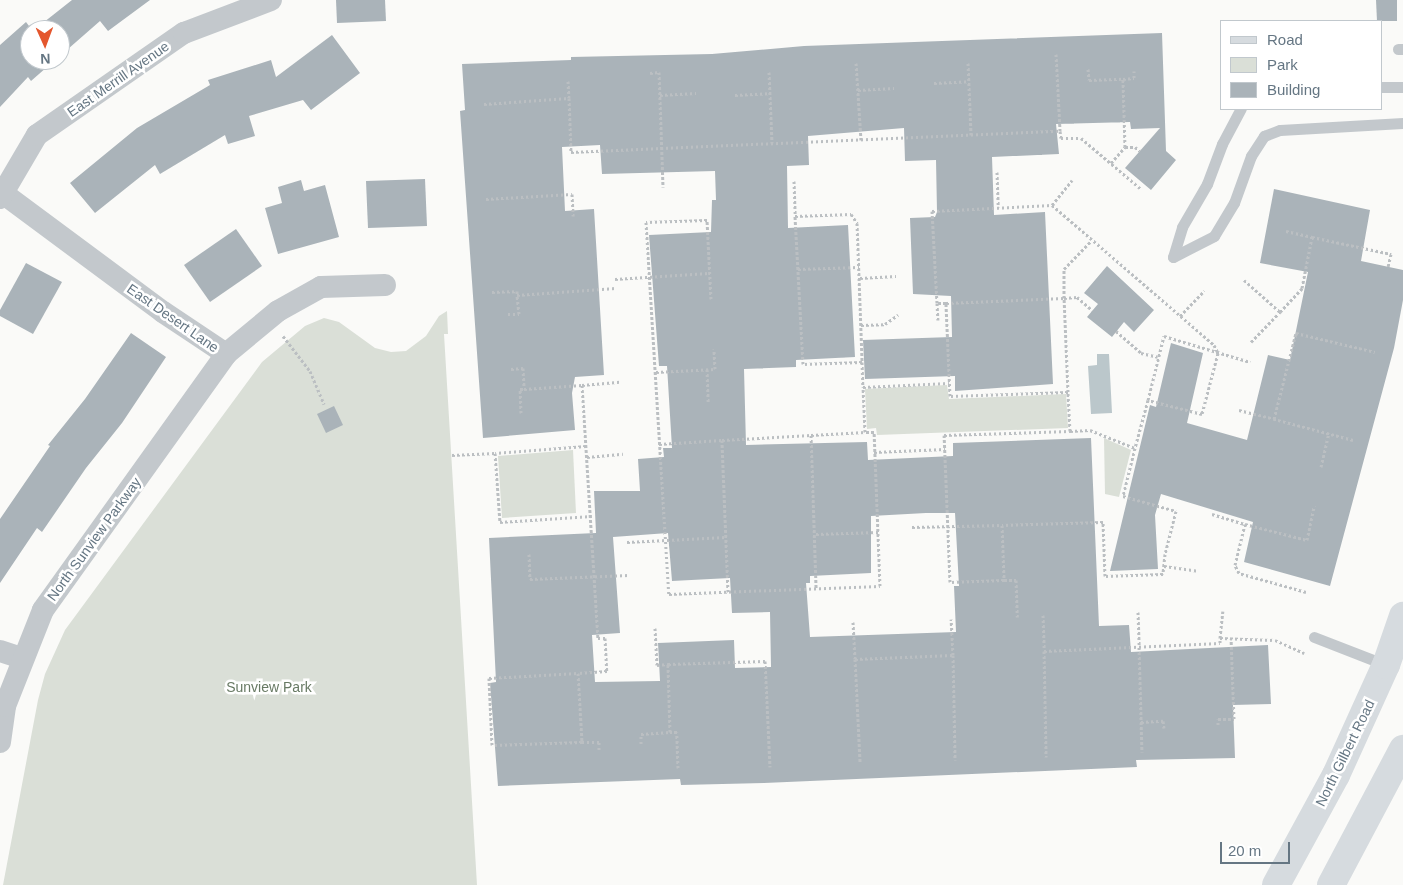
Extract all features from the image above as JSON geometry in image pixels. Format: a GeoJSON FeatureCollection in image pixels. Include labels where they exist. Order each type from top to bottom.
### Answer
{"type":"FeatureCollection","features":[{"type":"Feature","properties":{"kind":"main road","name":"North Gilbert Road"},"geometry":{"type":"LineString","coordinates":[[1276,885],[1336,775],[1386,665],[1403,616]]}},
{"type":"Feature","properties":{"kind":"main road"},"geometry":{"type":"LineString","coordinates":[[1331,885],[1403,749]]}},
{"type":"Feature","properties":{"kind":"street","name":"East Merrill Avenue"},"geometry":{"type":"LineString","coordinates":[[1,194],[37,135],[184,33],[271,0]]}},
{"type":"Feature","properties":{"kind":"street","name":"East Desert Lane"},"geometry":{"type":"LineString","coordinates":[[1,194],[163,312],[226,354],[269,318],[321,287],[385,285]]}},
{"type":"Feature","properties":{"kind":"street","name":"North Sunview Parkway"},"geometry":{"type":"LineString","coordinates":[[0,742],[5,706],[22,658],[43,610],[226,354]]}},
{"type":"Feature","properties":{"kind":"street"},"geometry":{"type":"LineString","coordinates":[[0,651],[22,658]]}},
{"type":"Feature","properties":{"kind":"lane"},"geometry":{"type":"LineString","coordinates":[[1383,87],[1403,86]]}},
{"type":"Feature","properties":{"kind":"lane"},"geometry":{"type":"LineString","coordinates":[[1239,110],[1207,184],[1182,227],[1173,257],[1214,236],[1234,203],[1251,156],[1264,136],[1280,130],[1403,123]]}},
{"type":"Feature","properties":{"kind":"lane"},"geometry":{"type":"LineString","coordinates":[[1314,637],[1386,665]]}},
{"type":"Feature","properties":{"kind":"path"},"geometry":{"type":"LineString","coordinates":[[1056,54],[1061,138],[1081,138],[1141,189]]}},
{"type":"Feature","properties":{"kind":"path"},"geometry":{"type":"LineString","coordinates":[[968,63],[971,135]]}},
{"type":"Feature","properties":{"kind":"path"},"geometry":{"type":"LineString","coordinates":[[856,64],[860,140]]}},
{"type":"Feature","properties":{"kind":"path"},"geometry":{"type":"LineString","coordinates":[[1088,69],[1089,80],[1134,78],[1134,71]]}},
{"type":"Feature","properties":{"kind":"path"},"geometry":{"type":"LineString","coordinates":[[650,73],[659,72],[664,187]]}},
{"type":"Feature","properties":{"kind":"path"},"geometry":{"type":"LineString","coordinates":[[769,72],[772,143]]}},
{"type":"Feature","properties":{"kind":"path"},"geometry":{"type":"LineString","coordinates":[[1111,163],[1125,147],[1123,78]]}},
{"type":"Feature","properties":{"kind":"path"},"geometry":{"type":"LineString","coordinates":[[568,81],[571,152],[1060,131]]}},
{"type":"Feature","properties":{"kind":"path"},"geometry":{"type":"LineString","coordinates":[[934,83],[969,81]]}},
{"type":"Feature","properties":{"kind":"path"},"geometry":{"type":"LineString","coordinates":[[858,90],[894,88]]}},
{"type":"Feature","properties":{"kind":"path"},"geometry":{"type":"LineString","coordinates":[[660,95],[696,93]]}},
{"type":"Feature","properties":{"kind":"path"},"geometry":{"type":"LineString","coordinates":[[735,95],[770,93]]}},
{"type":"Feature","properties":{"kind":"path"},"geometry":{"type":"LineString","coordinates":[[484,104],[569,98]]}},
{"type":"Feature","properties":{"kind":"path"},"geometry":{"type":"LineString","coordinates":[[1125,147],[1134,147],[1140,152]]}},
{"type":"Feature","properties":{"kind":"path"},"geometry":{"type":"LineString","coordinates":[[997,172],[998,207]]}},
{"type":"Feature","properties":{"kind":"path"},"geometry":{"type":"LineString","coordinates":[[1052,205],[1072,180]]}},
{"type":"Feature","properties":{"kind":"path"},"geometry":{"type":"LineString","coordinates":[[794,181],[803,364],[862,362]]}},
{"type":"Feature","properties":{"kind":"path"},"geometry":{"type":"LineString","coordinates":[[486,199],[572,194],[573,216]]}},
{"type":"Feature","properties":{"kind":"path"},"geometry":{"type":"LineString","coordinates":[[938,320],[932,210],[1052,205],[1180,316],[1218,353]]}},
{"type":"Feature","properties":{"kind":"path"},"geometry":{"type":"LineString","coordinates":[[795,216],[851,214],[857,223],[865,432]]}},
{"type":"Feature","properties":{"kind":"path"},"geometry":{"type":"LineString","coordinates":[[659,444],[874,432],[880,586],[669,594],[659,444],[656,372],[646,222],[707,220],[711,299]]}},
{"type":"Feature","properties":{"kind":"path"},"geometry":{"type":"LineString","coordinates":[[1286,231],[1391,254],[1388,267]]}},
{"type":"Feature","properties":{"kind":"path"},"geometry":{"type":"LineString","coordinates":[[1251,342],[1302,288],[1312,237]]}},
{"type":"Feature","properties":{"kind":"path"},"geometry":{"type":"LineString","coordinates":[[1070,431],[1064,269],[1092,240]]}},
{"type":"Feature","properties":{"kind":"path"},"geometry":{"type":"LineString","coordinates":[[798,269],[859,267]]}},
{"type":"Feature","properties":{"kind":"path"},"geometry":{"type":"LineString","coordinates":[[615,279],[709,273]]}},
{"type":"Feature","properties":{"kind":"path"},"geometry":{"type":"LineString","coordinates":[[860,278],[896,276]]}},
{"type":"Feature","properties":{"kind":"path"},"geometry":{"type":"LineString","coordinates":[[1244,280],[1280,312]]}},
{"type":"Feature","properties":{"kind":"path"},"geometry":{"type":"LineString","coordinates":[[517,295],[616,288]]}},
{"type":"Feature","properties":{"kind":"path"},"geometry":{"type":"LineString","coordinates":[[492,292],[517,291],[519,314],[508,314]]}},
{"type":"Feature","properties":{"kind":"path"},"geometry":{"type":"LineString","coordinates":[[1180,316],[1204,291]]}},
{"type":"Feature","properties":{"kind":"path"},"geometry":{"type":"LineString","coordinates":[[937,303],[1077,297],[1092,310]]}},
{"type":"Feature","properties":{"kind":"path"},"geometry":{"type":"LineString","coordinates":[[946,303],[950,396],[1068,392]]}},
{"type":"Feature","properties":{"kind":"path"},"geometry":{"type":"LineString","coordinates":[[861,325],[886,324],[898,315]]}},
{"type":"Feature","properties":{"kind":"path"},"geometry":{"type":"LineString","coordinates":[[269,318],[310,371],[324,404]]}},
{"type":"Feature","properties":{"kind":"path"},"geometry":{"type":"LineString","coordinates":[[1116,331],[1141,353],[1158,357]]}},
{"type":"Feature","properties":{"kind":"path"},"geometry":{"type":"LineString","coordinates":[[1274,419],[1296,333],[1374,352]]}},
{"type":"Feature","properties":{"kind":"path"},"geometry":{"type":"LineString","coordinates":[[912,528],[1103,522],[1105,576],[1163,574],[1176,511],[1123,496],[1164,336],[1250,362]]}},
{"type":"Feature","properties":{"kind":"path"},"geometry":{"type":"LineString","coordinates":[[656,372],[715,369],[714,349]]}},
{"type":"Feature","properties":{"kind":"path"},"geometry":{"type":"LineString","coordinates":[[1148,400],[1202,414],[1218,353]]}},
{"type":"Feature","properties":{"kind":"path"},"geometry":{"type":"LineString","coordinates":[[511,369],[523,368],[524,388]]}},
{"type":"Feature","properties":{"kind":"path"},"geometry":{"type":"LineString","coordinates":[[707,369],[708,403]]}},
{"type":"Feature","properties":{"kind":"path"},"geometry":{"type":"LineString","coordinates":[[521,413],[520,389],[620,382]]}},
{"type":"Feature","properties":{"kind":"path"},"geometry":{"type":"LineString","coordinates":[[863,387],[949,383]]}},
{"type":"Feature","properties":{"kind":"path"},"geometry":{"type":"LineString","coordinates":[[582,385],[596,576],[598,638],[605,638],[607,671],[489,678],[492,745],[599,742],[599,750]]}},
{"type":"Feature","properties":{"kind":"path"},"geometry":{"type":"LineString","coordinates":[[1238,410],[1353,440]]}},
{"type":"Feature","properties":{"kind":"path"},"geometry":{"type":"LineString","coordinates":[[1017,617],[1016,580],[950,582],[944,435],[1090,430],[1135,448]]}},
{"type":"Feature","properties":{"kind":"path"},"geometry":{"type":"LineString","coordinates":[[1321,467],[1329,433]]}},
{"type":"Feature","properties":{"kind":"path"},"geometry":{"type":"LineString","coordinates":[[811,435],[816,534],[816,588]]}},
{"type":"Feature","properties":{"kind":"path"},"geometry":{"type":"LineString","coordinates":[[722,440],[728,592]]}},
{"type":"Feature","properties":{"kind":"path"},"geometry":{"type":"LineString","coordinates":[[452,455],[586,446]]}},
{"type":"Feature","properties":{"kind":"path"},"geometry":{"type":"LineString","coordinates":[[874,452],[945,449]]}},
{"type":"Feature","properties":{"kind":"path"},"geometry":{"type":"LineString","coordinates":[[495,453],[500,522],[592,516]]}},
{"type":"Feature","properties":{"kind":"path"},"geometry":{"type":"LineString","coordinates":[[587,457],[623,454]]}},
{"type":"Feature","properties":{"kind":"path"},"geometry":{"type":"LineString","coordinates":[[1212,514],[1307,540],[1314,506]]}},
{"type":"Feature","properties":{"kind":"path"},"geometry":{"type":"LineString","coordinates":[[1245,524],[1235,565],[1239,573],[1306,592]]}},
{"type":"Feature","properties":{"kind":"path"},"geometry":{"type":"LineString","coordinates":[[1002,525],[1004,580]]}},
{"type":"Feature","properties":{"kind":"path"},"geometry":{"type":"LineString","coordinates":[[816,534],[878,532]]}},
{"type":"Feature","properties":{"kind":"path"},"geometry":{"type":"LineString","coordinates":[[627,542],[726,537]]}},
{"type":"Feature","properties":{"kind":"path"},"geometry":{"type":"LineString","coordinates":[[528,554],[530,580],[629,574]]}},
{"type":"Feature","properties":{"kind":"path"},"geometry":{"type":"LineString","coordinates":[[1164,566],[1198,571]]}},
{"type":"Feature","properties":{"kind":"path"},"geometry":{"type":"LineString","coordinates":[[1044,651],[1220,643],[1224,611]]}},
{"type":"Feature","properties":{"kind":"path"},"geometry":{"type":"LineString","coordinates":[[1138,612],[1142,752]]}},
{"type":"Feature","properties":{"kind":"path"},"geometry":{"type":"LineString","coordinates":[[1043,615],[1046,757]]}},
{"type":"Feature","properties":{"kind":"path"},"geometry":{"type":"LineString","coordinates":[[951,619],[955,760]]}},
{"type":"Feature","properties":{"kind":"path"},"geometry":{"type":"LineString","coordinates":[[853,622],[860,763]]}},
{"type":"Feature","properties":{"kind":"path"},"geometry":{"type":"LineString","coordinates":[[655,628],[657,665],[765,661],[770,767]]}},
{"type":"Feature","properties":{"kind":"path"},"geometry":{"type":"LineString","coordinates":[[1220,638],[1276,640],[1310,656]]}},
{"type":"Feature","properties":{"kind":"path"},"geometry":{"type":"LineString","coordinates":[[1218,725],[1218,719],[1234,719],[1231,639]]}},
{"type":"Feature","properties":{"kind":"path"},"geometry":{"type":"LineString","coordinates":[[855,659],[953,655]]}},
{"type":"Feature","properties":{"kind":"path"},"geometry":{"type":"LineString","coordinates":[[668,664],[670,732]]}},
{"type":"Feature","properties":{"kind":"path"},"geometry":{"type":"LineString","coordinates":[[578,673],[582,742]]}},
{"type":"Feature","properties":{"kind":"path"},"geometry":{"type":"LineString","coordinates":[[1141,722],[1163,722],[1164,728]]}},
{"type":"Feature","properties":{"kind":"path"},"geometry":{"type":"LineString","coordinates":[[641,744],[641,734],[677,732],[678,768]]}},
{"type":"Feature","properties":{"kind":"green space","name":"Sunview Park"},"geometry":{"type":"Polygon","coordinates":[[[447,311],[448,334],[444,334],[477,885],[3,885],[38,700],[45,674],[65,630],[262,362],[305,326],[324,318],[339,322],[375,348],[391,352],[406,351],[426,336],[439,316],[447,311]]]}},
{"type":"Feature","properties":{"kind":"green space"},"geometry":{"type":"Polygon","coordinates":[[[947,385],[949,399],[1066,394],[1068,428],[877,435],[876,428],[867,429],[865,389],[947,385]]]}},
{"type":"Feature","properties":{"kind":"green space"},"geometry":{"type":"Polygon","coordinates":[[[1104,438],[1131,450],[1119,497],[1105,494],[1104,438]]]}},
{"type":"Feature","properties":{"kind":"green space"},"geometry":{"type":"Polygon","coordinates":[[[573,450],[576,513],[502,518],[498,456],[573,450]]]}},
{"type":"Feature","properties":{"kind":"shaded area"},"geometry":{"type":"Polygon","coordinates":[[[1097,354],[1109,354],[1112,413],[1091,414],[1088,366],[1097,365],[1097,354]]]}},
{"type":"Feature","properties":{"kind":"building"},"geometry":{"type":"Polygon","coordinates":[[[72,0],[150,0],[108,31],[100,21],[70,47],[70,20],[47,20],[72,0]]]}},
{"type":"Feature","properties":{"kind":"building"},"geometry":{"type":"Polygon","coordinates":[[[336,0],[385,0],[386,21],[337,23],[336,0]]]}},
{"type":"Feature","properties":{"kind":"building"},"geometry":{"type":"Polygon","coordinates":[[[1376,0],[1397,0],[1397,21],[1377,20],[1376,0]]]}},
{"type":"Feature","properties":{"kind":"building"},"geometry":{"type":"Polygon","coordinates":[[[20,27],[20,70],[44,70],[31,81],[28,77],[0,107],[0,45],[20,27]]]}},
{"type":"Feature","properties":{"kind":"building"},"geometry":{"type":"Polygon","coordinates":[[[1162,33],[1166,151],[1176,160],[1151,190],[1125,168],[1160,128],[1131,129],[1130,122],[1056,124],[1059,154],[992,157],[994,215],[1045,212],[1053,384],[955,391],[955,376],[865,379],[863,340],[952,337],[951,296],[913,294],[910,218],[935,217],[937,212],[936,160],[905,161],[904,128],[808,136],[809,165],[787,166],[788,228],[848,225],[855,357],[796,360],[796,367],[744,369],[746,445],[867,442],[868,460],[953,456],[953,443],[1091,438],[1099,626],[1129,625],[1131,652],[1268,645],[1271,704],[1233,705],[1235,758],[1136,760],[1137,767],[764,783],[681,785],[680,779],[498,786],[490,683],[496,682],[489,538],[596,533],[594,491],[640,491],[638,459],[664,457],[663,448],[672,448],[667,366],[659,366],[649,235],[711,232],[712,200],[716,200],[715,171],[602,174],[600,145],[562,147],[565,211],[594,209],[604,375],[575,377],[572,393],[575,430],[483,438],[460,111],[465,110],[462,64],[571,60],[571,57],[712,54],[804,46],[1162,33]],[[955,513],[871,516],[871,573],[810,576],[810,583],[806,583],[810,637],[956,632],[954,586],[959,586],[955,513]],[[668,533],[613,537],[620,633],[592,635],[595,682],[660,681],[658,643],[734,640],[735,668],[771,667],[770,612],[732,613],[730,578],[672,581],[668,533]]]}},
{"type":"Feature","properties":{"kind":"building"},"geometry":{"type":"Polygon","coordinates":[[[332,35],[360,73],[311,110],[303,100],[249,116],[255,136],[228,144],[225,135],[160,174],[155,165],[95,213],[70,183],[137,128],[210,85],[208,80],[271,60],[276,77],[332,35]]]}},
{"type":"Feature","properties":{"kind":"building"},"geometry":{"type":"Polygon","coordinates":[[[425,179],[427,226],[368,228],[366,181],[425,179]]]}},
{"type":"Feature","properties":{"kind":"building"},"geometry":{"type":"Polygon","coordinates":[[[301,180],[304,191],[325,185],[339,237],[278,254],[265,208],[282,203],[278,187],[301,180]]]}},
{"type":"Feature","properties":{"kind":"building"},"geometry":{"type":"Polygon","coordinates":[[[1274,189],[1370,210],[1361,261],[1403,270],[1403,300],[1394,348],[1330,586],[1244,562],[1253,522],[1161,494],[1155,515],[1158,569],[1110,571],[1150,405],[1156,407],[1171,343],[1203,353],[1187,423],[1247,440],[1268,355],[1290,360],[1308,272],[1260,263],[1274,189]]]}},
{"type":"Feature","properties":{"kind":"building"},"geometry":{"type":"Polygon","coordinates":[[[236,229],[262,266],[210,302],[184,265],[236,229]]]}},
{"type":"Feature","properties":{"kind":"building"},"geometry":{"type":"Polygon","coordinates":[[[26,263],[62,282],[33,334],[0,316],[0,310],[26,263]]]}},
{"type":"Feature","properties":{"kind":"building"},"geometry":{"type":"Polygon","coordinates":[[[1107,266],[1154,310],[1134,332],[1124,322],[1112,337],[1087,317],[1098,304],[1084,293],[1107,266]]]}},
{"type":"Feature","properties":{"kind":"building"},"geometry":{"type":"Polygon","coordinates":[[[131,333],[166,357],[122,423],[86,468],[42,532],[37,528],[0,583],[0,519],[50,446],[48,445],[85,399],[131,333]]]}},
{"type":"Feature","properties":{"kind":"building"},"geometry":{"type":"Polygon","coordinates":[[[334,406],[343,425],[326,433],[317,414],[334,406]]]}}]}
